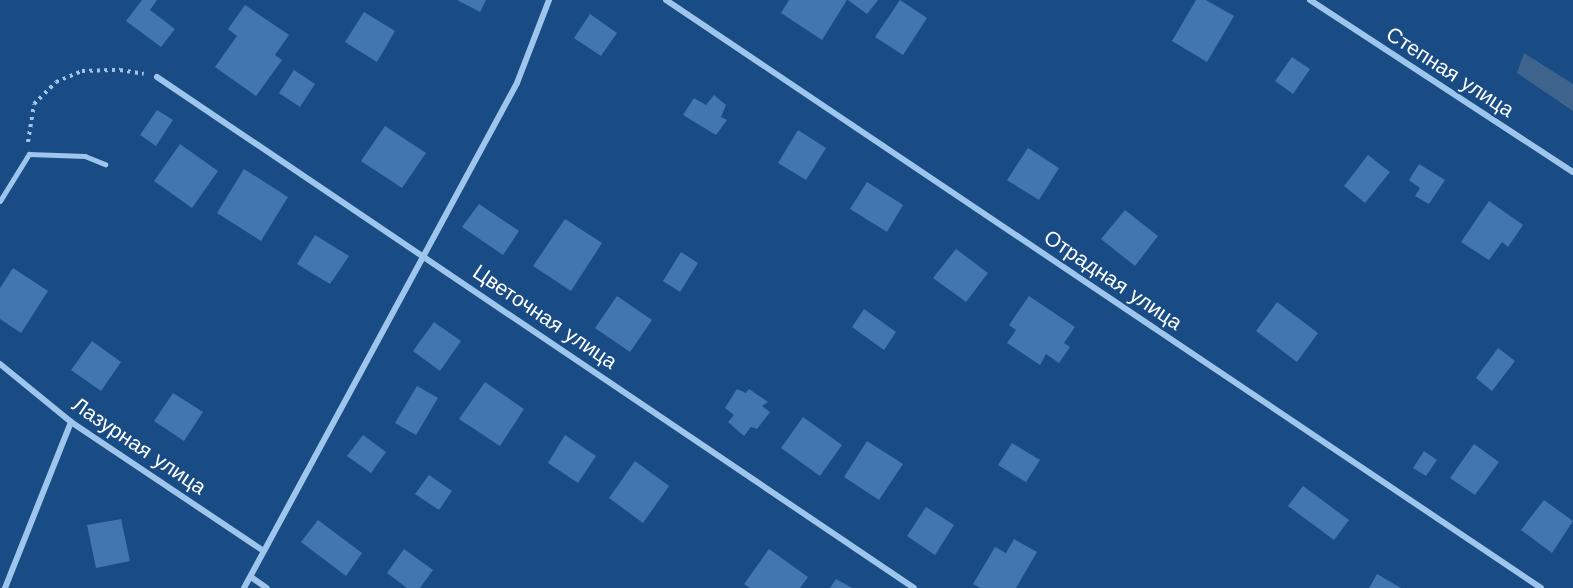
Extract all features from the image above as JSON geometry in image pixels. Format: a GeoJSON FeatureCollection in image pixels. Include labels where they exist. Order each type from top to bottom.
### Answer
{"type":"FeatureCollection","features":[{"type":"Feature","properties":{"kind":"street"},"geometry":{"type":"LineString","coordinates":[[244,588],[262,550],[517,82],[549,0]]}},
{"type":"Feature","properties":{"kind":"street","name":"Отрадная улица"},"geometry":{"type":"LineString","coordinates":[[666,0],[1541,588]]}},
{"type":"Feature","properties":{"kind":"street","name":"Степная улица"},"geometry":{"type":"LineString","coordinates":[[1310,0],[1573,172]]}},
{"type":"Feature","properties":{"kind":"street","name":"Цветочная улица"},"geometry":{"type":"LineString","coordinates":[[157,77],[423,254],[914,588]]}},
{"type":"Feature","properties":{"kind":"street","name":"Лазурная улица"},"geometry":{"type":"LineString","coordinates":[[0,364],[71,422],[262,550]]}},
{"type":"Feature","properties":{"kind":"street"},"geometry":{"type":"LineString","coordinates":[[5,588],[71,422]]}},
{"type":"Feature","properties":{"kind":"street"},"geometry":{"type":"LineString","coordinates":[[250,577],[267,588]]}},
{"type":"Feature","properties":{"kind":"lane"},"geometry":{"type":"LineString","coordinates":[[0,201],[29,154],[86,156],[105,164]]}},
{"type":"Feature","properties":{"kind":"path"},"geometry":{"type":"LineString","coordinates":[[29,154],[28,128],[34,104],[56,82],[82,71],[120,70],[157,77]]}},
{"type":"Feature","properties":{"kind":"water"},"geometry":{"type":"Polygon","coordinates":[[[1524,53],[1573,84],[1573,111],[1517,73],[1524,53]]]}},
{"type":"Feature","properties":{"kind":"building"},"geometry":{"type":"Polygon","coordinates":[[[142,0],[157,0],[150,10],[175,29],[161,47],[126,21],[142,0]]]}},
{"type":"Feature","properties":{"kind":"building"},"geometry":{"type":"Polygon","coordinates":[[[457,0],[486,0],[480,12],[457,0]]]}},
{"type":"Feature","properties":{"kind":"building"},"geometry":{"type":"Polygon","coordinates":[[[789,0],[847,0],[822,40],[781,13],[789,0]]]}},
{"type":"Feature","properties":{"kind":"building"},"geometry":{"type":"Polygon","coordinates":[[[848,0],[878,0],[867,14],[848,0]]]}},
{"type":"Feature","properties":{"kind":"building"},"geometry":{"type":"Polygon","coordinates":[[[900,0],[927,18],[903,55],[875,37],[900,0]]]}},
{"type":"Feature","properties":{"kind":"building"},"geometry":{"type":"Polygon","coordinates":[[[1196,0],[1206,0],[1234,16],[1207,62],[1172,41],[1196,0]]]}},
{"type":"Feature","properties":{"kind":"building"},"geometry":{"type":"Polygon","coordinates":[[[245,5],[289,35],[275,55],[282,60],[256,96],[215,67],[237,36],[228,29],[245,5]]]}},
{"type":"Feature","properties":{"kind":"building"},"geometry":{"type":"Polygon","coordinates":[[[364,12],[395,31],[377,62],[345,42],[364,12]]]}},
{"type":"Feature","properties":{"kind":"building"},"geometry":{"type":"Polygon","coordinates":[[[590,14],[617,33],[601,56],[574,38],[590,14]]]}},
{"type":"Feature","properties":{"kind":"building"},"geometry":{"type":"Polygon","coordinates":[[[1292,57],[1310,69],[1293,94],[1275,81],[1292,57]]]}},
{"type":"Feature","properties":{"kind":"building"},"geometry":{"type":"Polygon","coordinates":[[[294,70],[315,84],[300,107],[279,93],[294,70]]]}},
{"type":"Feature","properties":{"kind":"building"},"geometry":{"type":"Polygon","coordinates":[[[714,95],[726,105],[721,117],[727,120],[716,135],[683,115],[694,98],[706,105],[714,95]]]}},
{"type":"Feature","properties":{"kind":"building"},"geometry":{"type":"Polygon","coordinates":[[[157,110],[173,120],[156,146],[140,135],[157,110]]]}},
{"type":"Feature","properties":{"kind":"building"},"geometry":{"type":"Polygon","coordinates":[[[385,126],[426,153],[402,188],[361,161],[385,126]]]}},
{"type":"Feature","properties":{"kind":"building"},"geometry":{"type":"Polygon","coordinates":[[[798,130],[826,148],[806,180],[778,163],[798,130]]]}},
{"type":"Feature","properties":{"kind":"building"},"geometry":{"type":"Polygon","coordinates":[[[180,144],[218,171],[192,208],[154,181],[180,144]]]}},
{"type":"Feature","properties":{"kind":"building"},"geometry":{"type":"Polygon","coordinates":[[[1028,148],[1059,168],[1039,200],[1007,180],[1028,148]]]}},
{"type":"Feature","properties":{"kind":"building"},"geometry":{"type":"Polygon","coordinates":[[[1368,155],[1390,172],[1365,203],[1344,186],[1368,155]]]}},
{"type":"Feature","properties":{"kind":"building"},"geometry":{"type":"Polygon","coordinates":[[[1419,164],[1445,180],[1429,204],[1415,196],[1420,188],[1409,180],[1419,164]]]}},
{"type":"Feature","properties":{"kind":"building"},"geometry":{"type":"Polygon","coordinates":[[[244,169],[288,197],[261,241],[217,213],[244,169]]]}},
{"type":"Feature","properties":{"kind":"building"},"geometry":{"type":"Polygon","coordinates":[[[867,182],[903,205],[887,232],[850,209],[867,182]]]}},
{"type":"Feature","properties":{"kind":"building"},"geometry":{"type":"Polygon","coordinates":[[[1489,201],[1523,225],[1508,247],[1502,242],[1489,260],[1461,242],[1489,201]]]}},
{"type":"Feature","properties":{"kind":"building"},"geometry":{"type":"Polygon","coordinates":[[[479,204],[519,231],[503,255],[462,227],[479,204]]]}},
{"type":"Feature","properties":{"kind":"building"},"geometry":{"type":"Polygon","coordinates":[[[1125,210],[1158,236],[1135,266],[1101,239],[1125,210]]]}},
{"type":"Feature","properties":{"kind":"building"},"geometry":{"type":"Polygon","coordinates":[[[565,219],[602,243],[571,291],[533,266],[565,219]]]}},
{"type":"Feature","properties":{"kind":"building"},"geometry":{"type":"Polygon","coordinates":[[[315,235],[349,256],[330,284],[297,264],[315,235]]]}},
{"type":"Feature","properties":{"kind":"building"},"geometry":{"type":"Polygon","coordinates":[[[956,249],[988,273],[966,302],[933,278],[956,249]]]}},
{"type":"Feature","properties":{"kind":"building"},"geometry":{"type":"Polygon","coordinates":[[[681,252],[698,263],[680,292],[663,281],[681,252]]]}},
{"type":"Feature","properties":{"kind":"building"},"geometry":{"type":"Polygon","coordinates":[[[13,268],[48,291],[21,333],[0,319],[0,288],[13,268]]]}},
{"type":"Feature","properties":{"kind":"building"},"geometry":{"type":"Polygon","coordinates":[[[617,296],[652,320],[630,352],[595,328],[617,296]]]}},
{"type":"Feature","properties":{"kind":"building"},"geometry":{"type":"Polygon","coordinates":[[[1029,296],[1075,327],[1064,343],[1070,347],[1059,363],[1046,354],[1040,365],[1007,343],[1016,330],[1009,325],[1029,296]]]}},
{"type":"Feature","properties":{"kind":"building"},"geometry":{"type":"Polygon","coordinates":[[[1277,302],[1318,333],[1297,362],[1256,331],[1277,302]]]}},
{"type":"Feature","properties":{"kind":"building"},"geometry":{"type":"Polygon","coordinates":[[[864,309],[896,332],[884,350],[852,327],[864,309]]]}},
{"type":"Feature","properties":{"kind":"building"},"geometry":{"type":"Polygon","coordinates":[[[434,322],[461,341],[440,371],[413,351],[434,322]]]}},
{"type":"Feature","properties":{"kind":"building"},"geometry":{"type":"Polygon","coordinates":[[[92,341],[121,362],[101,391],[71,370],[92,341]]]}},
{"type":"Feature","properties":{"kind":"building"},"geometry":{"type":"Polygon","coordinates":[[[1498,348],[1515,361],[1492,391],[1476,378],[1498,348]]]}},
{"type":"Feature","properties":{"kind":"building"},"geometry":{"type":"Polygon","coordinates":[[[485,382],[524,409],[500,446],[459,419],[485,382]]]}},
{"type":"Feature","properties":{"kind":"building"},"geometry":{"type":"Polygon","coordinates":[[[417,386],[438,398],[416,435],[395,423],[417,386]]]}},
{"type":"Feature","properties":{"kind":"building"},"geometry":{"type":"Polygon","coordinates":[[[737,389],[746,393],[749,389],[768,402],[762,406],[770,412],[757,429],[751,427],[744,436],[728,422],[734,415],[725,408],[737,389]]]}},
{"type":"Feature","properties":{"kind":"building"},"geometry":{"type":"Polygon","coordinates":[[[173,393],[203,412],[184,441],[154,421],[173,393]]]}},
{"type":"Feature","properties":{"kind":"building"},"geometry":{"type":"Polygon","coordinates":[[[803,417],[842,445],[820,476],[781,448],[803,417]]]}},
{"type":"Feature","properties":{"kind":"building"},"geometry":{"type":"Polygon","coordinates":[[[363,435],[386,452],[371,473],[347,456],[363,435]]]}},
{"type":"Feature","properties":{"kind":"building"},"geometry":{"type":"Polygon","coordinates":[[[565,435],[596,456],[578,483],[548,463],[565,435]]]}},
{"type":"Feature","properties":{"kind":"building"},"geometry":{"type":"Polygon","coordinates":[[[867,441],[903,464],[879,500],[844,477],[867,441]]]}},
{"type":"Feature","properties":{"kind":"building"},"geometry":{"type":"Polygon","coordinates":[[[1012,443],[1040,460],[1026,482],[998,465],[1012,443]]]}},
{"type":"Feature","properties":{"kind":"building"},"geometry":{"type":"Polygon","coordinates":[[[1474,444],[1499,462],[1475,495],[1450,478],[1474,444]]]}},
{"type":"Feature","properties":{"kind":"building"},"geometry":{"type":"Polygon","coordinates":[[[1424,451],[1437,460],[1426,476],[1413,468],[1424,451]]]}},
{"type":"Feature","properties":{"kind":"building"},"geometry":{"type":"Polygon","coordinates":[[[635,461],[669,486],[643,523],[609,498],[635,461]]]}},
{"type":"Feature","properties":{"kind":"building"},"geometry":{"type":"Polygon","coordinates":[[[429,475],[452,491],[439,510],[415,494],[429,475]]]}},
{"type":"Feature","properties":{"kind":"building"},"geometry":{"type":"Polygon","coordinates":[[[1303,486],[1349,520],[1334,540],[1288,506],[1303,486]]]}},
{"type":"Feature","properties":{"kind":"building"},"geometry":{"type":"Polygon","coordinates":[[[1544,500],[1573,521],[1552,553],[1521,530],[1544,500]]]}},
{"type":"Feature","properties":{"kind":"building"},"geometry":{"type":"Polygon","coordinates":[[[926,507],[954,525],[935,555],[907,536],[926,507]]]}},
{"type":"Feature","properties":{"kind":"building"},"geometry":{"type":"Polygon","coordinates":[[[121,519],[130,561],[96,568],[87,525],[121,519]]]}},
{"type":"Feature","properties":{"kind":"building"},"geometry":{"type":"Polygon","coordinates":[[[318,520],[362,553],[346,576],[301,542],[318,520]]]}},
{"type":"Feature","properties":{"kind":"building"},"geometry":{"type":"Polygon","coordinates":[[[1014,539],[1037,552],[1016,588],[980,588],[973,584],[995,547],[1006,553],[1014,539]]]}},
{"type":"Feature","properties":{"kind":"building"},"geometry":{"type":"Polygon","coordinates":[[[404,549],[433,570],[420,588],[407,588],[387,573],[404,549]]]}},
{"type":"Feature","properties":{"kind":"building"},"geometry":{"type":"Polygon","coordinates":[[[769,549],[808,577],[800,588],[750,588],[744,584],[769,549]]]}},
{"type":"Feature","properties":{"kind":"building"},"geometry":{"type":"Polygon","coordinates":[[[1377,574],[1401,588],[1369,588],[1377,574]]]}},
{"type":"Feature","properties":{"kind":"building"},"geometry":{"type":"Polygon","coordinates":[[[836,579],[852,588],[830,588],[836,579]]]}}]}
